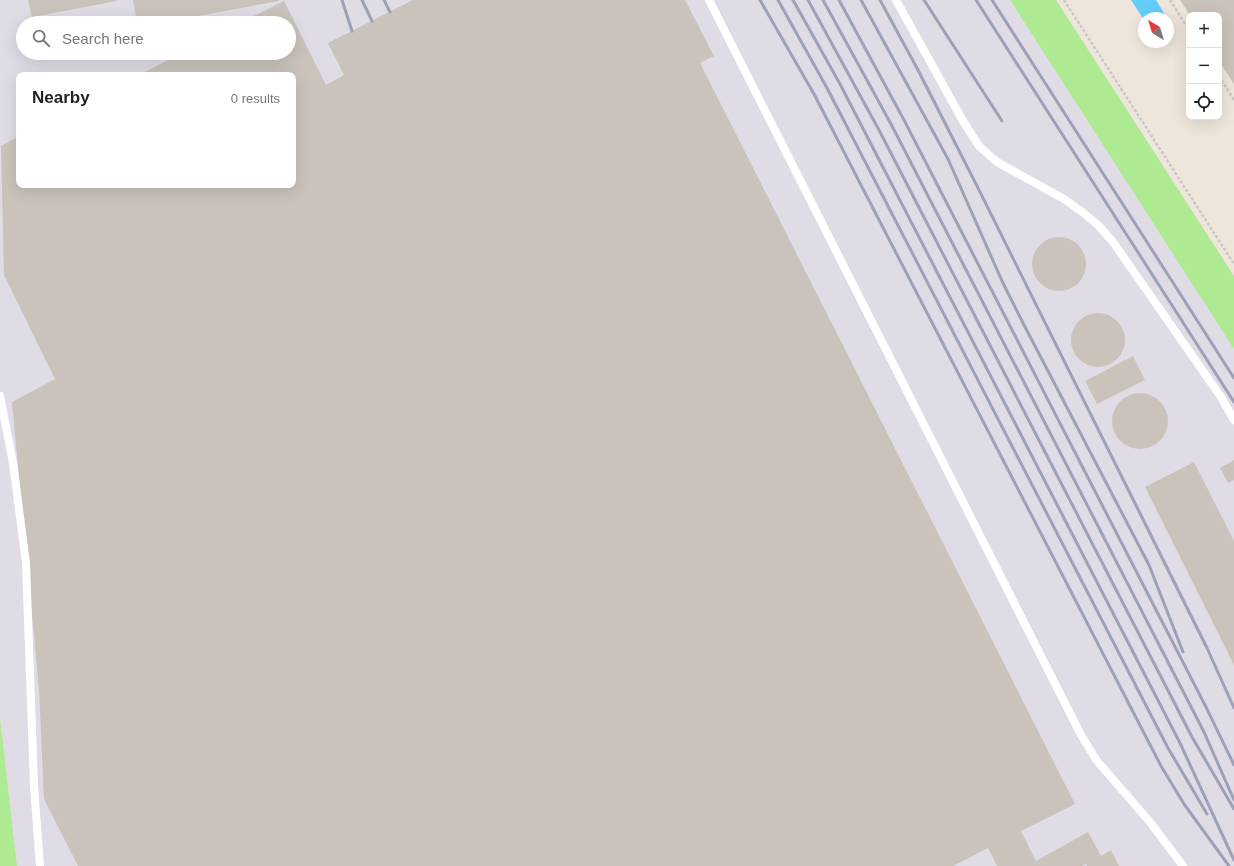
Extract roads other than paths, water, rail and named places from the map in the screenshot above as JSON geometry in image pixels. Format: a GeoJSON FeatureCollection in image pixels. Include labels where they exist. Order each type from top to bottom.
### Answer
{"type":"FeatureCollection","features":[{"type":"Feature","properties":{"kind":"lane"},"geometry":{"type":"LineString","coordinates":[[709,0],[1081,735],[1097,761],[1150,822],[1183,866]]}},
{"type":"Feature","properties":{"kind":"lane"},"geometry":{"type":"LineString","coordinates":[[896,0],[963,121],[979,146],[997,162],[1064,199],[1098,225],[1117,249],[1221,397],[1234,420]]}},
{"type":"Feature","properties":{"kind":"lane"},"geometry":{"type":"LineString","coordinates":[[0,396],[14,463],[26,563],[34,786],[40,866]]}},
{"type":"Feature","properties":{"kind":"water"},"geometry":{"type":"Polygon","coordinates":[[[1131,0],[1156,0],[1163,12],[1139,12],[1131,0]]]}},
{"type":"Feature","properties":{"kind":"railway"},"geometry":{"type":"LineString","coordinates":[[342,0],[352,31]]}},
{"type":"Feature","properties":{"kind":"railway"},"geometry":{"type":"LineString","coordinates":[[362,0],[372,21]]}},
{"type":"Feature","properties":{"kind":"railway"},"geometry":{"type":"LineString","coordinates":[[384,0],[390,12]]}},
{"type":"Feature","properties":{"kind":"railway"},"geometry":{"type":"LineString","coordinates":[[760,0],[814,94],[1161,766],[1184,804],[1229,866]]}},
{"type":"Feature","properties":{"kind":"railway"},"geometry":{"type":"LineString","coordinates":[[778,0],[827,88],[1168,748],[1207,814]]}},
{"type":"Feature","properties":{"kind":"railway"},"geometry":{"type":"LineString","coordinates":[[793,0],[840,84],[1180,743],[1234,860]]}},
{"type":"Feature","properties":{"kind":"railway"},"geometry":{"type":"LineString","coordinates":[[808,0],[879,130],[1192,737],[1234,809]]}},
{"type":"Feature","properties":{"kind":"railway"},"geometry":{"type":"LineString","coordinates":[[823,0],[891,124],[1204,732],[1234,800]]}},
{"type":"Feature","properties":{"kind":"railway"},"geometry":{"type":"LineString","coordinates":[[839,0],[904,120],[1206,707],[1234,765]]}},
{"type":"Feature","properties":{"kind":"railway"},"geometry":{"type":"LineString","coordinates":[[861,0],[948,159],[1002,281],[1149,565],[1183,652]]}},
{"type":"Feature","properties":{"kind":"railway"},"geometry":{"type":"LineString","coordinates":[[880,0],[918,70],[979,190],[1207,648],[1234,708]]}},
{"type":"Feature","properties":{"kind":"railway"},"geometry":{"type":"LineString","coordinates":[[924,0],[1002,121]]}},
{"type":"Feature","properties":{"kind":"railway"},"geometry":{"type":"LineString","coordinates":[[976,0],[1234,402]]}},
{"type":"Feature","properties":{"kind":"railway"},"geometry":{"type":"LineString","coordinates":[[992,0],[1234,378]]}}]}
